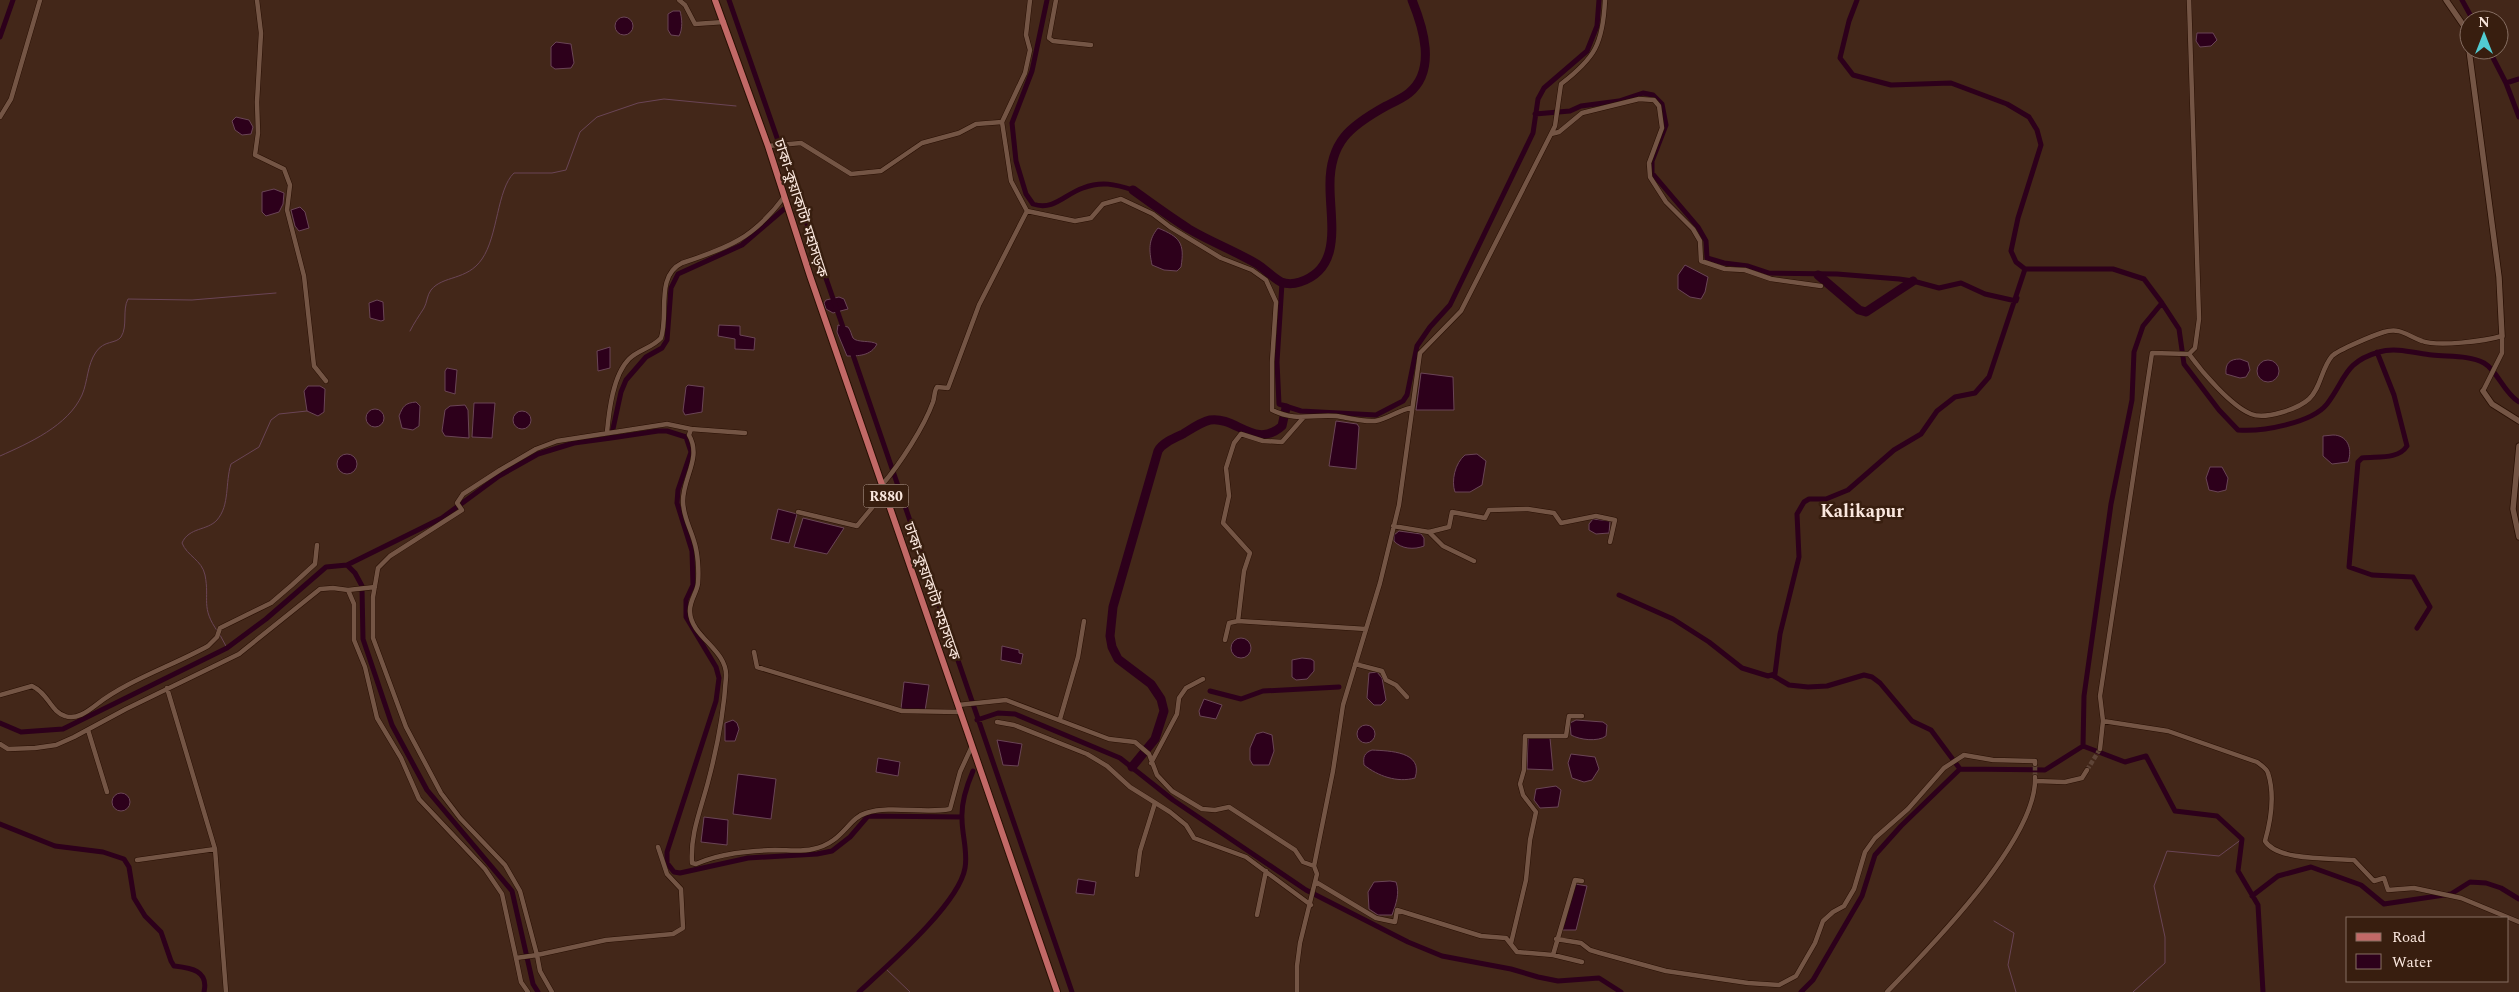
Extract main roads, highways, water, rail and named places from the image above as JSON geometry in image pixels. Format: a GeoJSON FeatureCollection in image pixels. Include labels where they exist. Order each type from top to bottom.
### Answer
{"type":"FeatureCollection","features":[{"type":"Feature","properties":{"kind":"main road","name":"ঢাকা-কুয়াকাটা মহাসড়ক"},"geometry":{"type":"LineString","coordinates":[[715,0],[768,146],[882,485],[1057,992]]}},
{"type":"Feature","properties":{"kind":"water"},"geometry":{"type":"Polygon","coordinates":[[[673,11],[680,11],[681,14],[682,27],[679,36],[671,35],[668,30],[668,14],[673,11]]]}},
{"type":"Feature","properties":{"kind":"water"},"geometry":{"type":"Polygon","coordinates":[[[624,17],[630,20],[633,26],[630,32],[624,35],[618,32],[615,26],[618,20],[624,17]]]}},
{"type":"Feature","properties":{"kind":"water"},"geometry":{"type":"Polygon","coordinates":[[[2197,33],[2213,33],[2217,40],[2211,46],[2200,47],[2196,41],[2197,33]]]}},
{"type":"Feature","properties":{"kind":"water"},"geometry":{"type":"Polygon","coordinates":[[[556,42],[571,44],[574,63],[571,68],[555,69],[551,66],[551,47],[556,42]]]}},
{"type":"Feature","properties":{"kind":"water"},"geometry":{"type":"Polygon","coordinates":[[[236,117],[249,120],[253,127],[251,134],[242,135],[235,130],[232,121],[236,117]]]}},
{"type":"Feature","properties":{"kind":"water"},"geometry":{"type":"Polygon","coordinates":[[[274,189],[284,193],[283,204],[279,212],[266,216],[262,212],[262,192],[274,189]]]}},
{"type":"Feature","properties":{"kind":"water"},"geometry":{"type":"Polygon","coordinates":[[[300,207],[305,212],[309,228],[299,231],[295,226],[291,210],[300,207]]]}},
{"type":"Feature","properties":{"kind":"water"},"geometry":{"type":"Polygon","coordinates":[[[1158,228],[1176,238],[1181,246],[1181,267],[1177,271],[1164,270],[1152,265],[1150,245],[1152,237],[1158,228]]]}},
{"type":"Feature","properties":{"kind":"water"},"geometry":{"type":"Polygon","coordinates":[[[1685,265],[1708,277],[1705,292],[1701,299],[1690,297],[1678,289],[1678,275],[1685,265]]]}},
{"type":"Feature","properties":{"kind":"water"},"geometry":{"type":"Polygon","coordinates":[[[839,297],[844,299],[848,309],[833,313],[826,309],[824,303],[826,300],[839,297]]]}},
{"type":"Feature","properties":{"kind":"water"},"geometry":{"type":"Polygon","coordinates":[[[377,300],[383,302],[384,320],[381,321],[370,318],[369,303],[377,300]]]}},
{"type":"Feature","properties":{"kind":"water"},"geometry":{"type":"Polygon","coordinates":[[[719,325],[740,326],[740,335],[755,338],[754,350],[735,349],[735,339],[718,336],[719,325]]]}},
{"type":"Feature","properties":{"kind":"water"},"geometry":{"type":"Polygon","coordinates":[[[838,325],[848,327],[855,340],[877,344],[868,353],[847,356],[837,332],[838,325]]]}},
{"type":"Feature","properties":{"kind":"water"},"geometry":{"type":"Polygon","coordinates":[[[610,347],[610,368],[598,371],[597,351],[610,347]]]}},
{"type":"Feature","properties":{"kind":"water"},"geometry":{"type":"Polygon","coordinates":[[[2240,359],[2248,362],[2250,370],[2246,377],[2240,378],[2226,374],[2226,367],[2229,362],[2240,359]]]}},
{"type":"Feature","properties":{"kind":"water"},"geometry":{"type":"Polygon","coordinates":[[[2268,360],[2276,363],[2279,371],[2276,379],[2268,382],[2260,379],[2257,371],[2260,363],[2268,360]]]}},
{"type":"Feature","properties":{"kind":"water"},"geometry":{"type":"Polygon","coordinates":[[[447,368],[457,370],[455,394],[445,391],[445,371],[447,368]]]}},
{"type":"Feature","properties":{"kind":"water"},"geometry":{"type":"Polygon","coordinates":[[[1421,373],[1453,377],[1454,410],[1416,410],[1421,373]]]}},
{"type":"Feature","properties":{"kind":"water"},"geometry":{"type":"Polygon","coordinates":[[[688,385],[704,387],[702,412],[685,415],[683,411],[686,387],[688,385]]]}},
{"type":"Feature","properties":{"kind":"water"},"geometry":{"type":"Polygon","coordinates":[[[308,386],[320,386],[325,389],[324,412],[318,416],[307,411],[304,391],[308,386]]]}},
{"type":"Feature","properties":{"kind":"water"},"geometry":{"type":"Polygon","coordinates":[[[416,402],[420,406],[419,426],[413,430],[402,428],[399,416],[402,410],[407,404],[416,402]]]}},
{"type":"Feature","properties":{"kind":"water"},"geometry":{"type":"Polygon","coordinates":[[[474,403],[495,403],[492,438],[472,437],[474,403]]]}},
{"type":"Feature","properties":{"kind":"water"},"geometry":{"type":"Polygon","coordinates":[[[465,405],[468,410],[469,438],[445,436],[442,431],[445,410],[450,406],[465,405]]]}},
{"type":"Feature","properties":{"kind":"water"},"geometry":{"type":"Polygon","coordinates":[[[375,409],[381,412],[384,418],[381,424],[375,427],[369,424],[366,418],[369,412],[375,409]]]}},
{"type":"Feature","properties":{"kind":"water"},"geometry":{"type":"Polygon","coordinates":[[[518,411],[526,411],[531,416],[529,427],[518,429],[513,424],[513,416],[518,411]]]}},
{"type":"Feature","properties":{"kind":"water"},"geometry":{"type":"Polygon","coordinates":[[[1336,421],[1357,424],[1359,427],[1356,469],[1329,466],[1336,421]]]}},
{"type":"Feature","properties":{"kind":"water"},"geometry":{"type":"Polygon","coordinates":[[[2333,435],[2342,437],[2348,443],[2350,452],[2348,462],[2332,464],[2323,456],[2323,436],[2333,435]]]}},
{"type":"Feature","properties":{"kind":"water"},"geometry":{"type":"Polygon","coordinates":[[[347,454],[354,457],[357,464],[354,471],[347,474],[340,471],[337,464],[340,457],[347,454]]]}},
{"type":"Feature","properties":{"kind":"water"},"geometry":{"type":"Polygon","coordinates":[[[1477,454],[1486,461],[1482,485],[1470,492],[1455,492],[1454,478],[1456,467],[1465,455],[1477,454]]]}},
{"type":"Feature","properties":{"kind":"water"},"geometry":{"type":"Polygon","coordinates":[[[2210,467],[2222,467],[2228,478],[2226,490],[2218,492],[2209,490],[2206,478],[2210,467]]]}},
{"type":"Feature","properties":{"kind":"water"},"geometry":{"type":"Polygon","coordinates":[[[778,509],[797,514],[789,543],[771,539],[778,509]]]}},
{"type":"Feature","properties":{"kind":"water"},"geometry":{"type":"Polygon","coordinates":[[[803,518],[844,528],[827,554],[794,547],[803,518]]]}},
{"type":"Feature","properties":{"kind":"water"},"geometry":{"type":"Polygon","coordinates":[[[1593,519],[1610,521],[1609,533],[1596,534],[1589,530],[1589,524],[1593,519]]]}},
{"type":"Feature","properties":{"kind":"water"},"geometry":{"type":"Polygon","coordinates":[[[1399,531],[1421,534],[1424,538],[1424,546],[1412,548],[1400,546],[1394,541],[1394,535],[1399,531]]]}},
{"type":"Feature","properties":{"kind":"water"},"geometry":{"type":"Polygon","coordinates":[[[1241,638],[1248,641],[1251,648],[1248,655],[1241,658],[1234,655],[1231,648],[1234,641],[1241,638]]]}},
{"type":"Feature","properties":{"kind":"water"},"geometry":{"type":"Polygon","coordinates":[[[1002,646],[1019,650],[1019,653],[1023,654],[1021,664],[1001,660],[1002,646]]]}},
{"type":"Feature","properties":{"kind":"water"},"geometry":{"type":"Polygon","coordinates":[[[1302,658],[1314,661],[1314,671],[1307,679],[1296,680],[1292,677],[1292,660],[1302,658]]]}},
{"type":"Feature","properties":{"kind":"water"},"geometry":{"type":"Polygon","coordinates":[[[1377,672],[1382,678],[1386,700],[1381,705],[1374,705],[1367,698],[1369,673],[1377,672]]]}},
{"type":"Feature","properties":{"kind":"water"},"geometry":{"type":"Polygon","coordinates":[[[904,682],[929,685],[925,711],[901,709],[904,682]]]}},
{"type":"Feature","properties":{"kind":"water"},"geometry":{"type":"Polygon","coordinates":[[[1204,699],[1222,705],[1216,719],[1200,716],[1199,711],[1204,699]]]}},
{"type":"Feature","properties":{"kind":"water"},"geometry":{"type":"Polygon","coordinates":[[[733,720],[737,723],[739,729],[735,741],[725,741],[725,723],[733,720]]]}},
{"type":"Feature","properties":{"kind":"water"},"geometry":{"type":"Polygon","coordinates":[[[1576,720],[1603,722],[1607,725],[1606,736],[1589,740],[1571,735],[1570,723],[1576,720]]]}},
{"type":"Feature","properties":{"kind":"water"},"geometry":{"type":"Polygon","coordinates":[[[1362,725],[1370,725],[1375,730],[1373,741],[1362,743],[1357,738],[1357,730],[1362,725]]]}},
{"type":"Feature","properties":{"kind":"water"},"geometry":{"type":"Polygon","coordinates":[[[1263,732],[1272,735],[1274,751],[1269,765],[1253,765],[1250,760],[1250,748],[1256,734],[1263,732]]]}},
{"type":"Feature","properties":{"kind":"water"},"geometry":{"type":"Polygon","coordinates":[[[1528,738],[1550,738],[1553,770],[1527,769],[1528,738]]]}},
{"type":"Feature","properties":{"kind":"water"},"geometry":{"type":"Polygon","coordinates":[[[997,740],[1022,744],[1018,766],[1003,765],[997,740]]]}},
{"type":"Feature","properties":{"kind":"water"},"geometry":{"type":"Polygon","coordinates":[[[1372,750],[1395,752],[1410,758],[1414,762],[1416,769],[1415,778],[1401,780],[1388,778],[1369,769],[1364,765],[1364,758],[1367,752],[1372,750]]]}},
{"type":"Feature","properties":{"kind":"water"},"geometry":{"type":"Polygon","coordinates":[[[1571,754],[1595,757],[1599,769],[1592,780],[1584,782],[1572,778],[1568,763],[1571,754]]]}},
{"type":"Feature","properties":{"kind":"water"},"geometry":{"type":"Polygon","coordinates":[[[878,758],[900,762],[898,776],[876,772],[878,758]]]}},
{"type":"Feature","properties":{"kind":"water"},"geometry":{"type":"Polygon","coordinates":[[[738,774],[776,779],[771,819],[733,814],[738,774]]]}},
{"type":"Feature","properties":{"kind":"water"},"geometry":{"type":"Polygon","coordinates":[[[1556,786],[1561,790],[1558,807],[1540,808],[1534,800],[1536,789],[1556,786]]]}},
{"type":"Feature","properties":{"kind":"water"},"geometry":{"type":"Polygon","coordinates":[[[121,793],[127,796],[130,802],[127,808],[121,811],[115,808],[112,802],[115,796],[121,793]]]}},
{"type":"Feature","properties":{"kind":"water"},"geometry":{"type":"Polygon","coordinates":[[[704,817],[728,820],[727,845],[701,842],[704,817]]]}},
{"type":"Feature","properties":{"kind":"water"},"geometry":{"type":"Polygon","coordinates":[[[1078,879],[1096,882],[1094,895],[1076,893],[1078,879]]]}},
{"type":"Feature","properties":{"kind":"water"},"geometry":{"type":"Polygon","coordinates":[[[1374,882],[1396,882],[1398,890],[1392,915],[1378,915],[1369,909],[1368,892],[1374,882]]]}},
{"type":"Feature","properties":{"kind":"water"},"geometry":{"type":"Polygon","coordinates":[[[1575,884],[1587,886],[1576,930],[1562,930],[1575,884]]]}},
{"type":"Feature","properties":{"kind":"waterway"},"geometry":{"type":"LineString","coordinates":[[0,37],[13,0]]}},
{"type":"Feature","properties":{"kind":"waterway"},"geometry":{"type":"LineString","coordinates":[[729,0],[844,330]]}},
{"type":"Feature","properties":{"kind":"waterway"},"geometry":{"type":"LineString","coordinates":[[1047,0],[1032,71],[1012,123],[1016,161],[1026,194],[1033,204],[1040,206],[1053,204],[1090,186],[1114,185],[1133,190]]}},
{"type":"Feature","properties":{"kind":"waterway"},"geometry":{"type":"LineString","coordinates":[[1133,190],[1189,229],[1257,264],[1281,282],[1298,283],[1314,275],[1323,266],[1331,242],[1331,171],[1333,158],[1338,147],[1344,137],[1362,121],[1409,93],[1418,84],[1423,73],[1425,48],[1420,23],[1412,0]]}},
{"type":"Feature","properties":{"kind":"waterway"},"geometry":{"type":"LineString","coordinates":[[1282,283],[1277,362],[1279,404],[1301,411],[1376,415],[1403,401],[1407,395],[1417,346],[1430,327],[1450,305],[1533,133],[1538,99],[1544,88],[1587,51],[1597,26],[1599,0]]}},
{"type":"Feature","properties":{"kind":"waterway"},"geometry":{"type":"LineString","coordinates":[[1801,992],[1813,980],[1862,896],[1875,855],[1901,826],[1960,769],[2045,770],[2083,746],[2084,696],[2111,504],[2132,400],[2134,352],[2143,326],[2162,303],[2144,279],[2113,269],[2025,269],[2016,262],[2011,251],[2018,218],[2041,145],[2037,130],[2029,117],[2007,104],[1951,83],[1891,85],[1853,75],[1840,58],[1849,21],[1857,0]]}},
{"type":"Feature","properties":{"kind":"waterway"},"geometry":{"type":"LineString","coordinates":[[2462,0],[2468,10]]}},
{"type":"Feature","properties":{"kind":"waterway"},"geometry":{"type":"LineString","coordinates":[[2494,60],[2506,83],[2519,117]]}},
{"type":"Feature","properties":{"kind":"waterway"},"geometry":{"type":"LineString","coordinates":[[2506,83],[2519,79]]}},
{"type":"Feature","properties":{"kind":"waterway"},"geometry":{"type":"LineString","coordinates":[[1535,114],[1570,111],[1581,106],[1619,101],[1643,93],[1653,95],[1662,104],[1666,125],[1652,161],[1652,173],[1698,227],[1706,241],[1707,258],[1724,263],[1748,266],[1769,273],[1837,274],[1899,279],[1939,288],[1961,283],[1985,294],[2016,301],[2017,298]]}},
{"type":"Feature","properties":{"kind":"waterway"},"geometry":{"type":"LineString","coordinates":[[410,331],[424,308],[431,290],[436,285],[469,271],[482,259],[491,238],[504,190],[508,180],[514,173],[552,173],[566,170],[580,132],[597,117],[638,103],[664,99],[736,106]]}},
{"type":"Feature","properties":{"kind":"waterway"},"geometry":{"type":"LineString","coordinates":[[347,565],[442,518],[499,476],[538,454],[574,443],[611,438],[621,392],[626,380],[646,357],[662,348],[667,340],[671,288],[678,274],[742,245],[784,209]]}},
{"type":"Feature","properties":{"kind":"waterway"},"geometry":{"type":"LineString","coordinates":[[1619,595],[1673,619],[1709,642],[1742,668],[1768,676],[1775,674],[1780,634],[1799,557],[1797,514],[1804,502],[1809,499],[1826,499],[1848,490],[1894,450],[1921,434],[1937,411],[1955,397],[1975,393],[1989,377],[2025,269]]}},
{"type":"Feature","properties":{"kind":"waterway"},"geometry":{"type":"LineString","coordinates":[[1818,275],[1859,310],[1866,312],[1913,281]]}},
{"type":"Feature","properties":{"kind":"waterway"},"geometry":{"type":"LineString","coordinates":[[0,456],[47,432],[76,406],[82,395],[91,362],[96,352],[106,344],[119,339],[123,333],[125,308],[128,299],[192,300],[276,293]]}},
{"type":"Feature","properties":{"kind":"waterway"},"geometry":{"type":"LineString","coordinates":[[2162,303],[2179,329],[2184,364],[2219,410],[2238,430],[2273,428],[2286,425],[2320,411],[2327,404],[2352,366],[2367,356],[2392,350],[2478,360],[2493,371],[2513,398],[2519,402]]}},
{"type":"Feature","properties":{"kind":"waterway"},"geometry":{"type":"LineString","coordinates":[[852,352],[1072,992]]}},
{"type":"Feature","properties":{"kind":"waterway"},"geometry":{"type":"LineString","coordinates":[[2377,352],[2394,395],[2407,446],[2398,454],[2362,458],[2358,462],[2349,567],[2372,575],[2413,577],[2430,607],[2417,628]]}},
{"type":"Feature","properties":{"kind":"waterway"},"geometry":{"type":"LineString","coordinates":[[1132,767],[1155,739],[1164,711],[1161,699],[1151,684],[1118,659],[1112,647],[1110,636],[1113,607],[1158,451],[1169,441],[1210,420],[1219,420],[1254,434],[1263,435],[1272,432],[1282,426],[1286,408]]}},
{"type":"Feature","properties":{"kind":"waterway"},"geometry":{"type":"LineString","coordinates":[[218,632],[207,610],[206,584],[203,570],[182,543],[189,534],[217,520],[226,501],[231,464],[259,447],[271,420],[279,414],[307,411]]}},
{"type":"Feature","properties":{"kind":"waterway"},"geometry":{"type":"LineString","coordinates":[[611,438],[667,431],[686,437],[691,452],[678,490],[677,503],[692,551],[693,585],[686,600],[686,617],[716,667],[719,678],[716,701],[667,852],[667,863],[674,872],[680,873],[748,858],[817,854],[832,851],[850,837],[868,816],[962,817]]}},
{"type":"Feature","properties":{"kind":"waterway"},"geometry":{"type":"LineString","coordinates":[[0,723],[21,732],[63,729],[227,648],[266,619],[326,567],[347,565],[355,573],[362,586]]}},
{"type":"Feature","properties":{"kind":"waterway"},"geometry":{"type":"LineString","coordinates":[[362,589],[363,639],[392,725],[427,790],[512,891],[533,984],[538,992]]}},
{"type":"Feature","properties":{"kind":"waterway"},"geometry":{"type":"LineString","coordinates":[[220,635],[227,648]]}},
{"type":"Feature","properties":{"kind":"waterway"},"geometry":{"type":"LineString","coordinates":[[1772,675],[1789,685],[1808,687],[1827,686],[1864,675],[1872,677],[1880,683],[1912,721],[1931,730],[1960,769]]}},
{"type":"Feature","properties":{"kind":"waterway"},"geometry":{"type":"LineString","coordinates":[[1210,691],[1241,699],[1263,691],[1339,687]]}},
{"type":"Feature","properties":{"kind":"waterway"},"geometry":{"type":"LineString","coordinates":[[977,720],[998,713],[1015,714],[1120,758],[1173,800],[1306,890],[1408,942],[1442,956],[1511,969],[1558,981],[1599,978],[1621,992]]}},
{"type":"Feature","properties":{"kind":"waterway"},"geometry":{"type":"LineString","coordinates":[[2083,746],[2125,762],[2146,756],[2175,811],[2217,816],[2242,839],[2238,871],[2258,905],[2263,992]]}},
{"type":"Feature","properties":{"kind":"waterway"},"geometry":{"type":"LineString","coordinates":[[859,992],[920,934],[950,899],[960,883],[966,862],[962,807],[973,771]]}},
{"type":"Feature","properties":{"kind":"waterway"},"geometry":{"type":"LineString","coordinates":[[0,824],[55,846],[103,852],[124,859],[129,867],[134,898],[145,916],[161,932],[174,966],[192,969],[201,975],[204,979],[204,992]]}},
{"type":"Feature","properties":{"kind":"waterway"},"geometry":{"type":"LineString","coordinates":[[2133,992],[2165,963],[2165,937],[2154,886],[2167,851],[2219,856],[2242,839]]}},
{"type":"Feature","properties":{"kind":"waterway"},"geometry":{"type":"LineString","coordinates":[[2252,896],[2278,876],[2311,867],[2361,885],[2384,904],[2451,894],[2470,882],[2486,883],[2501,888],[2519,899]]}},
{"type":"Feature","properties":{"kind":"waterway"},"geometry":{"type":"LineString","coordinates":[[1994,921],[2014,933],[2008,965],[2016,992]]}},
{"type":"Feature","properties":{"kind":"waterway"},"geometry":{"type":"LineString","coordinates":[[885,968],[910,992]]}},
{"type":"Feature","properties":{"kind":"tunnel"},"geometry":{"type":"LineString","coordinates":[[2087,770],[2100,749]]}},
{"type":"Feature","properties":{"kind":"tunnel"},"geometry":{"type":"LineString","coordinates":[[2035,764],[2035,777]]}},
{"type":"Feature","properties":{"kind":"district","name":"Kalikapur"},"geometry":{"type":"Point","coordinates":[1862,511]}}]}
